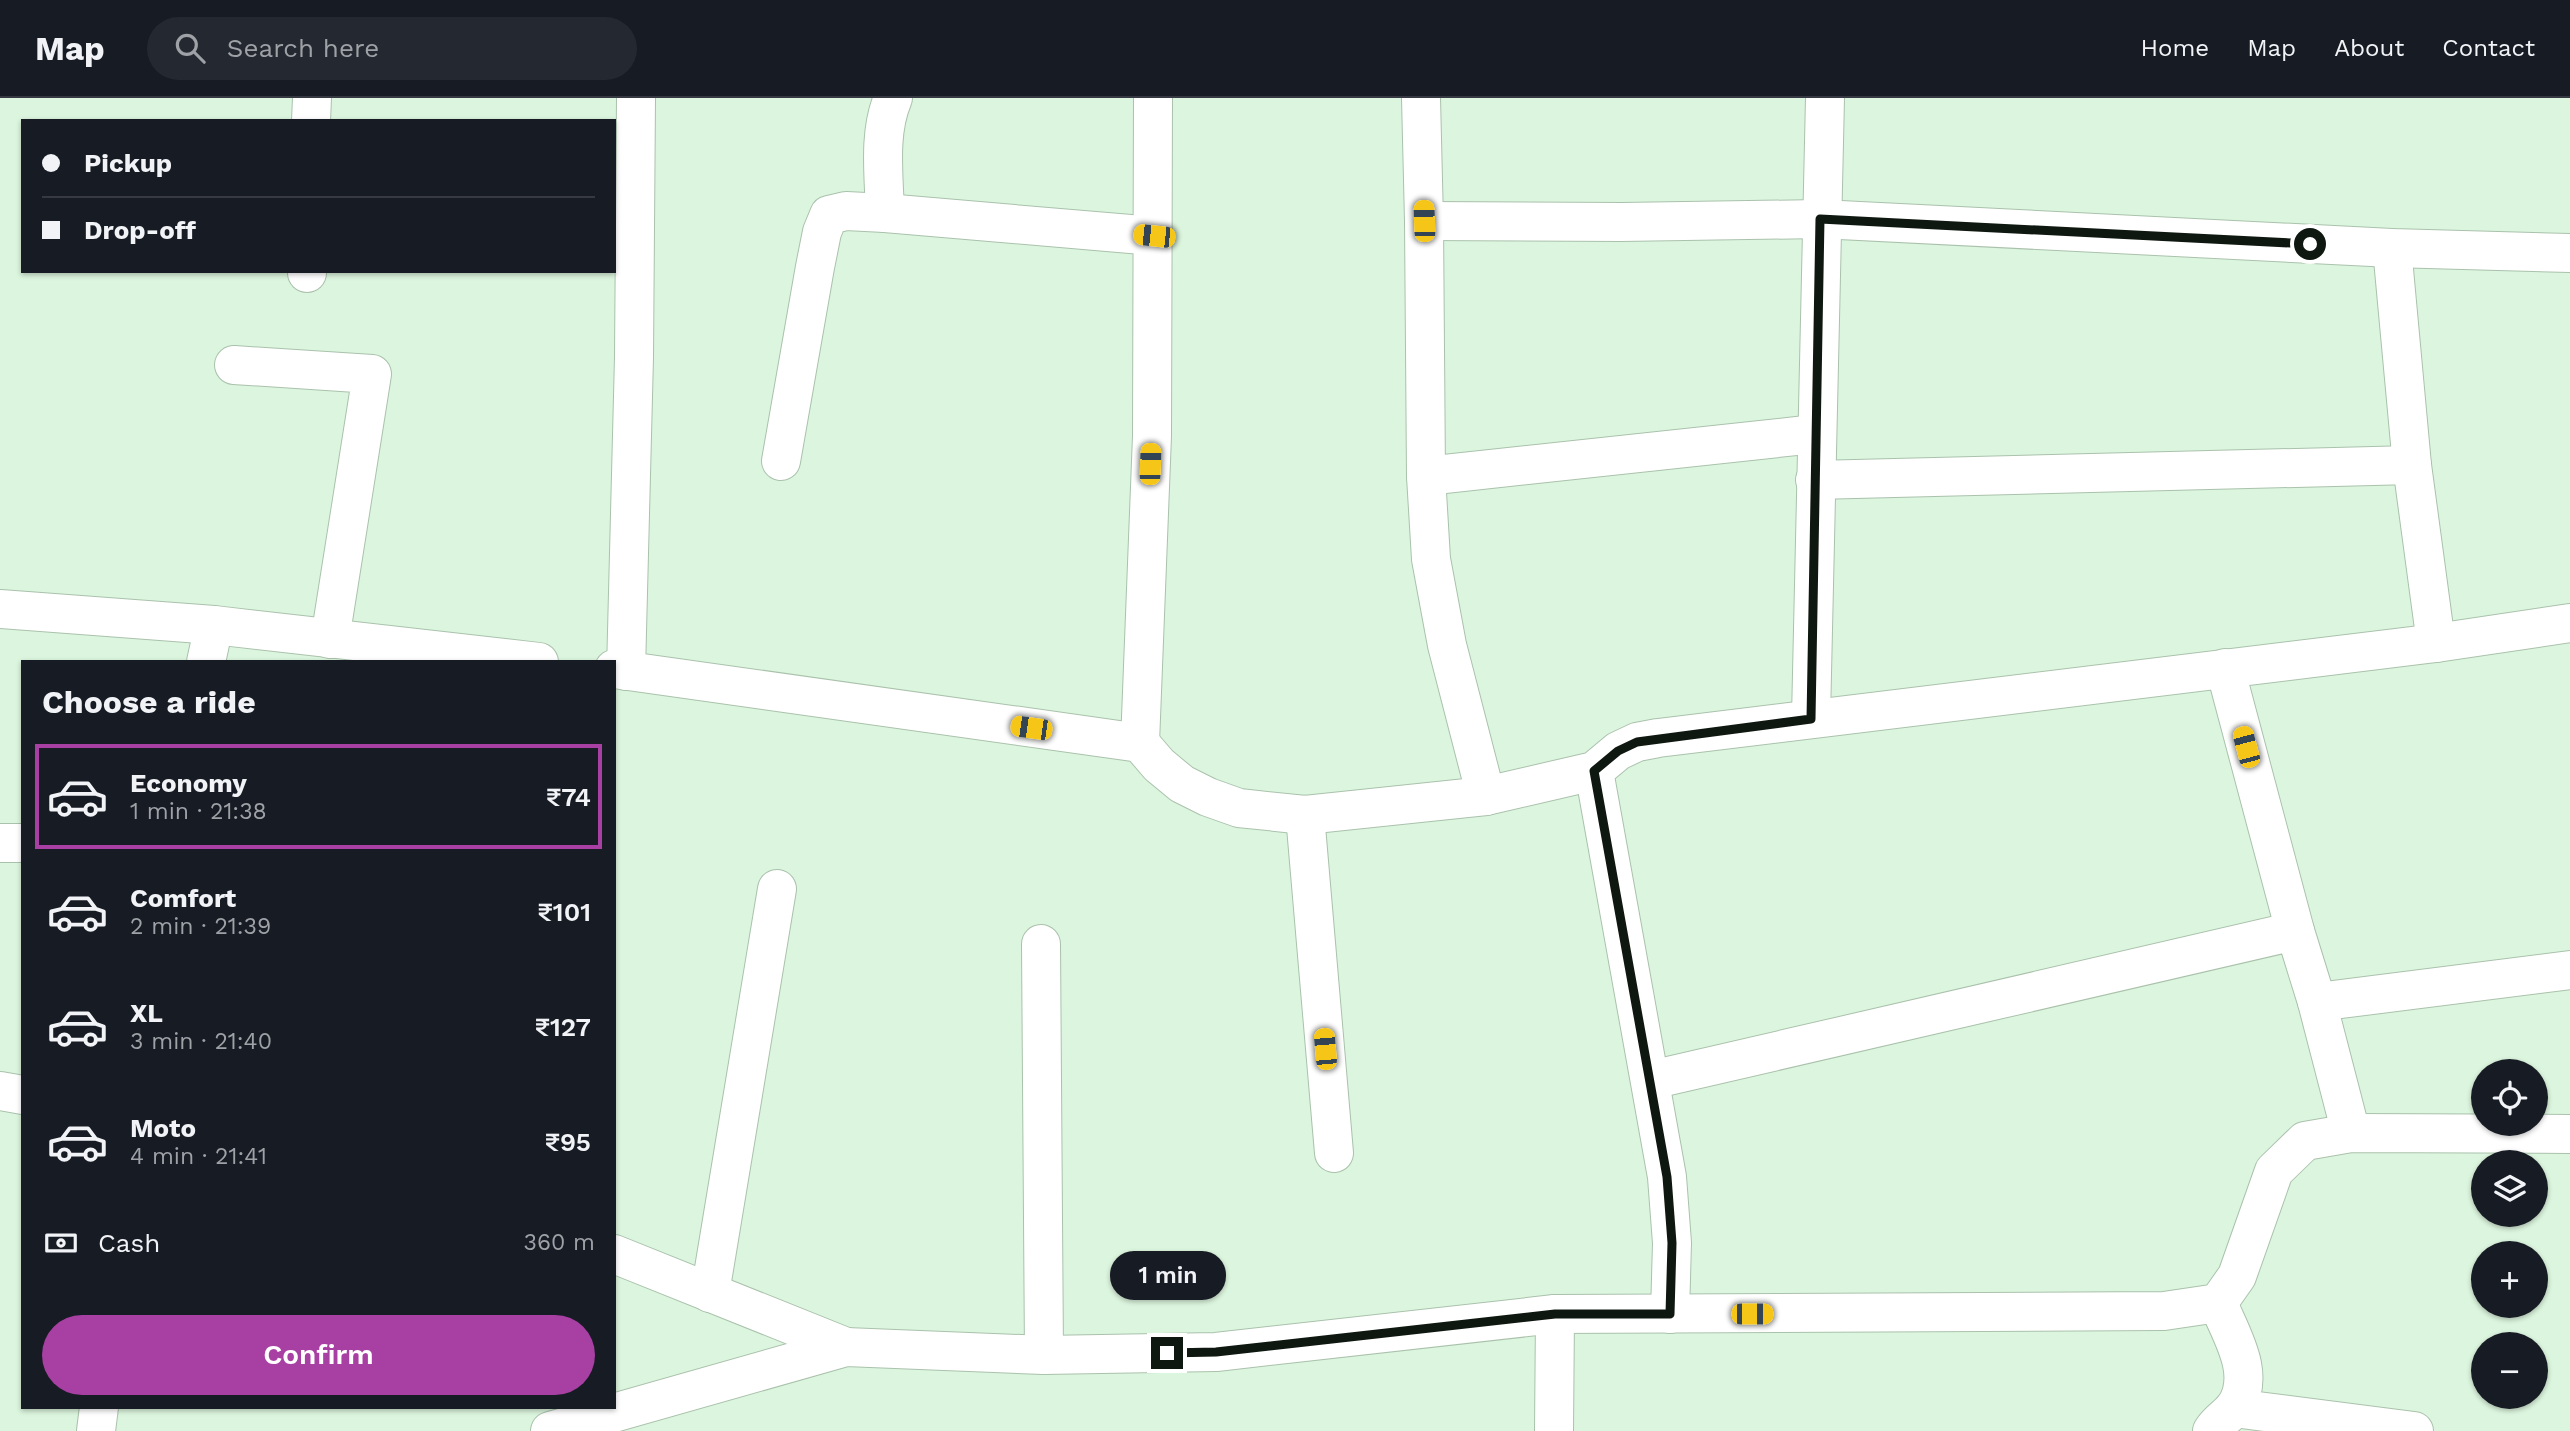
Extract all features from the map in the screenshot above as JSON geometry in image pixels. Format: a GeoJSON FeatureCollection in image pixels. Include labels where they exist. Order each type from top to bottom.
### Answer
{"type":"FeatureCollection","features":[{"type":"Feature","properties":{"kind":"street"},"geometry":{"type":"LineString","coordinates":[[311,119],[312,98]]}},
{"type":"Feature","properties":{"kind":"street"},"geometry":{"type":"LineString","coordinates":[[636,98],[634,357],[620,670],[1140,743],[1167,772],[1208,797],[1239,808],[1305,815],[1486,796],[1594,771],[1618,751],[1637,742],[2225,667],[2436,643],[2570,623]]}},
{"type":"Feature","properties":{"kind":"street"},"geometry":{"type":"LineString","coordinates":[[885,213],[883,151],[887,112],[893,98]]}},
{"type":"Feature","properties":{"kind":"street"},"geometry":{"type":"LineString","coordinates":[[1140,743],[1152,436],[1153,98]]}},
{"type":"Feature","properties":{"kind":"street"},"geometry":{"type":"LineString","coordinates":[[1421,98],[1426,476],[1431,559],[1447,645],[1486,796]]}},
{"type":"Feature","properties":{"kind":"street"},"geometry":{"type":"LineString","coordinates":[[1811,719],[1815,434],[1825,98]]}},
{"type":"Feature","properties":{"kind":"street"},"geometry":{"type":"LineString","coordinates":[[781,461],[815,267],[822,232],[829,215],[846,211],[885,213],[1154,236]]}},
{"type":"Feature","properties":{"kind":"street"},"geometry":{"type":"LineString","coordinates":[[1424,221],[1820,219],[2392,248],[2570,253]]}},
{"type":"Feature","properties":{"kind":"street"},"geometry":{"type":"LineString","coordinates":[[2392,248],[2412,466],[2436,643]]}},
{"type":"Feature","properties":{"kind":"street"},"geometry":{"type":"LineString","coordinates":[[234,365],[372,374],[330,639]]}},
{"type":"Feature","properties":{"kind":"street"},"geometry":{"type":"LineString","coordinates":[[1426,476],[1815,434]]}},
{"type":"Feature","properties":{"kind":"street"},"geometry":{"type":"LineString","coordinates":[[1815,480],[2412,466]]}},
{"type":"Feature","properties":{"kind":"street"},"geometry":{"type":"LineString","coordinates":[[0,609],[210,643],[330,639],[521,660]]}},
{"type":"Feature","properties":{"kind":"street"},"geometry":{"type":"LineString","coordinates":[[2225,667],[2351,1133]]}},
{"type":"Feature","properties":{"kind":"street"},"geometry":{"type":"LineString","coordinates":[[1594,771],[1667,1177],[1672,1243],[1670,1314]]}},
{"type":"Feature","properties":{"kind":"street"},"geometry":{"type":"LineString","coordinates":[[1305,815],[1334,1153]]}},
{"type":"Feature","properties":{"kind":"street"},"geometry":{"type":"LineString","coordinates":[[0,844],[21,843]]}},
{"type":"Feature","properties":{"kind":"street"},"geometry":{"type":"LineString","coordinates":[[710,1293],[777,889]]}},
{"type":"Feature","properties":{"kind":"street"},"geometry":{"type":"LineString","coordinates":[[1651,1080],[2295,931]]}},
{"type":"Feature","properties":{"kind":"street"},"geometry":{"type":"LineString","coordinates":[[1041,944],[1044,1355]]}},
{"type":"Feature","properties":{"kind":"street"},"geometry":{"type":"LineString","coordinates":[[2317,1002],[2570,970]]}},
{"type":"Feature","properties":{"kind":"street"},"geometry":{"type":"LineString","coordinates":[[0,1091],[21,1095]]}},
{"type":"Feature","properties":{"kind":"street"},"geometry":{"type":"LineString","coordinates":[[550,1431],[846,1347],[1044,1355],[1216,1352],[1555,1314],[2164,1311],[2218,1303],[2237,1276],[2274,1171],[2305,1141],[2351,1133],[2570,1134]]}},
{"type":"Feature","properties":{"kind":"street"},"geometry":{"type":"LineString","coordinates":[[616,1255],[846,1347]]}},
{"type":"Feature","properties":{"kind":"street"},"geometry":{"type":"LineString","coordinates":[[2218,1303],[2243,1367],[2244,1387],[2223,1419],[2414,1431]]}},
{"type":"Feature","properties":{"kind":"street"},"geometry":{"type":"LineString","coordinates":[[1554,1431],[1555,1314]]}},
{"type":"Feature","properties":{"kind":"street"},"geometry":{"type":"LineString","coordinates":[[96,1431],[99,1409]]}},
{"type":"Feature","properties":{"kind":"route"},"geometry":{"type":"LineString","coordinates":[[1167,1353],[1216,1352],[1555,1314],[1670,1314],[1672,1243],[1667,1177],[1594,771],[1618,751],[1637,742],[1811,719],[1820,219],[2310,244]]}}]}
